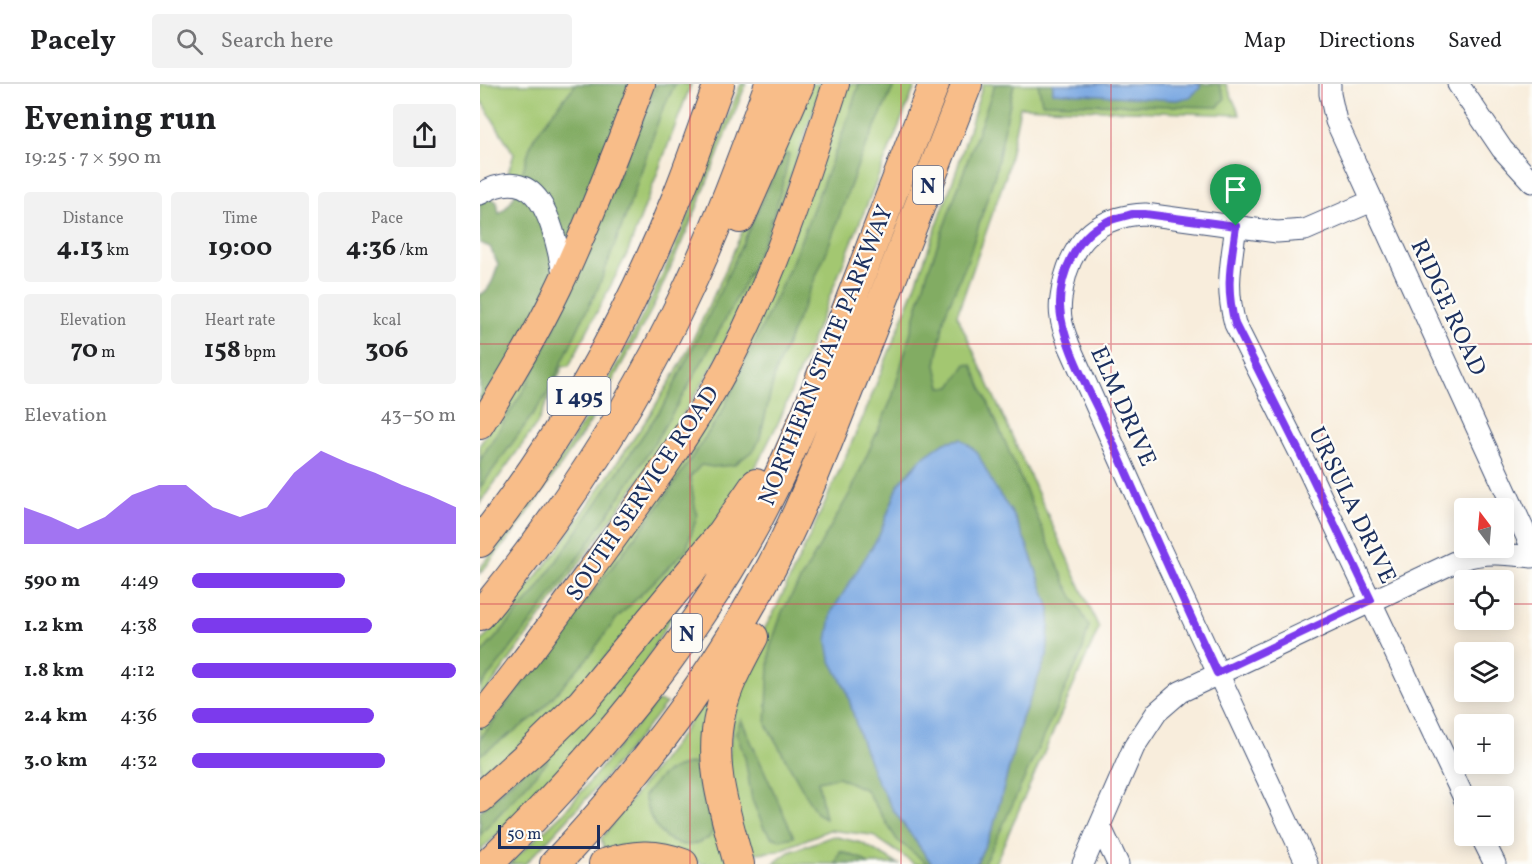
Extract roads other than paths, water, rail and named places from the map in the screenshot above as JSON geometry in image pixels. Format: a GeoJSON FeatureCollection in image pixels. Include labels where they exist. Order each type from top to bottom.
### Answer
{"type":"FeatureCollection","features":[{"type":"Feature","properties":{"kind":"highway","name":"I 495"},"geometry":{"type":"LineString","coordinates":[[480,542],[541,459],[616,330],[639,285],[678,195],[719,84]]}},
{"type":"Feature","properties":{"kind":"highway","name":"I 495"},"geometry":{"type":"LineString","coordinates":[[480,615],[562,507],[641,382],[706,248],[770,84]]}},
{"type":"Feature","properties":{"kind":"highway"},"geometry":{"type":"LineString","coordinates":[[641,382],[722,259],[799,84]]}},
{"type":"Feature","properties":{"kind":"highway","name":"NORTHERN STATE PARKWAY"},"geometry":{"type":"LineString","coordinates":[[488,864],[548,804],[646,691],[730,567],[769,496],[798,434],[934,84]]}},
{"type":"Feature","properties":{"kind":"highway","name":"NORTHERN STATE PARKWAY"},"geometry":{"type":"LineString","coordinates":[[555,864],[651,755],[711,672],[761,588],[806,496],[967,84]]}},
{"type":"Feature","properties":{"kind":"highway"},"geometry":{"type":"LineString","coordinates":[[480,798],[582,702],[721,535],[749,495],[785,428],[827,363]]}},
{"type":"Feature","properties":{"kind":"highway"},"geometry":{"type":"LineString","coordinates":[[739,864],[718,774],[716,747],[720,713],[738,666],[787,570],[806,496]]}},
{"type":"Feature","properties":{"kind":"highway"},"geometry":{"type":"LineString","coordinates":[[604,864],[645,855],[663,857],[683,864]]}},
{"type":"Feature","properties":{"kind":"main road"},"geometry":{"type":"LineString","coordinates":[[480,426],[531,340],[564,277],[600,194],[642,84]]}},
{"type":"Feature","properties":{"kind":"main road","name":"SOUTH SERVICE ROAD"},"geometry":{"type":"LineString","coordinates":[[480,717],[655,481],[683,441],[717,384],[754,311],[778,255],[836,84]]}},
{"type":"Feature","properties":{"kind":"street","name":"RIDGE ROAD"},"geometry":{"type":"LineString","coordinates":[[1330,84],[1336,121],[1532,548]]}},
{"type":"Feature","properties":{"kind":"street"},"geometry":{"type":"LineString","coordinates":[[1458,84],[1502,149],[1532,182]]}},
{"type":"Feature","properties":{"kind":"street"},"geometry":{"type":"LineString","coordinates":[[480,194],[504,185],[519,186],[531,192],[542,203],[555,236],[564,277]]}},
{"type":"Feature","properties":{"kind":"street","name":"ELM DRIVE"},"geometry":{"type":"LineString","coordinates":[[1307,864],[1217,673],[1069,345],[1061,320],[1060,303],[1066,268],[1075,251],[1090,232],[1106,222],[1132,214],[1145,214],[1277,232],[1305,230],[1372,201]]}},
{"type":"Feature","properties":{"kind":"street","name":"URSULA DRIVE"},"geometry":{"type":"LineString","coordinates":[[1236,226],[1228,287],[1229,302],[1235,324],[1309,471],[1458,786]]}},
{"type":"Feature","properties":{"kind":"street"},"geometry":{"type":"LineString","coordinates":[[1083,864],[1134,747],[1157,712],[1180,692],[1371,600],[1469,556],[1493,553],[1532,557]]}},
{"type":"Feature","properties":{"kind":"street"},"geometry":{"type":"LineString","coordinates":[[1100,826],[1118,864]]}},
{"type":"Feature","properties":{"kind":"street"},"geometry":{"type":"LineString","coordinates":[[1486,846],[1495,864]]}},
{"type":"Feature","properties":{"kind":"water"},"geometry":{"type":"Polygon","coordinates":[[[1053,84],[1200,84],[1200,88],[1190,97],[1176,100],[1053,92],[1053,84]]]}},
{"type":"Feature","properties":{"kind":"water"},"geometry":{"type":"Polygon","coordinates":[[[961,439],[977,452],[994,486],[1014,516],[1027,545],[1050,609],[1047,655],[1022,718],[993,828],[976,864],[932,864],[894,811],[875,777],[846,689],[830,659],[827,641],[832,611],[879,536],[899,484],[921,459],[945,442],[961,439]]]}}]}
